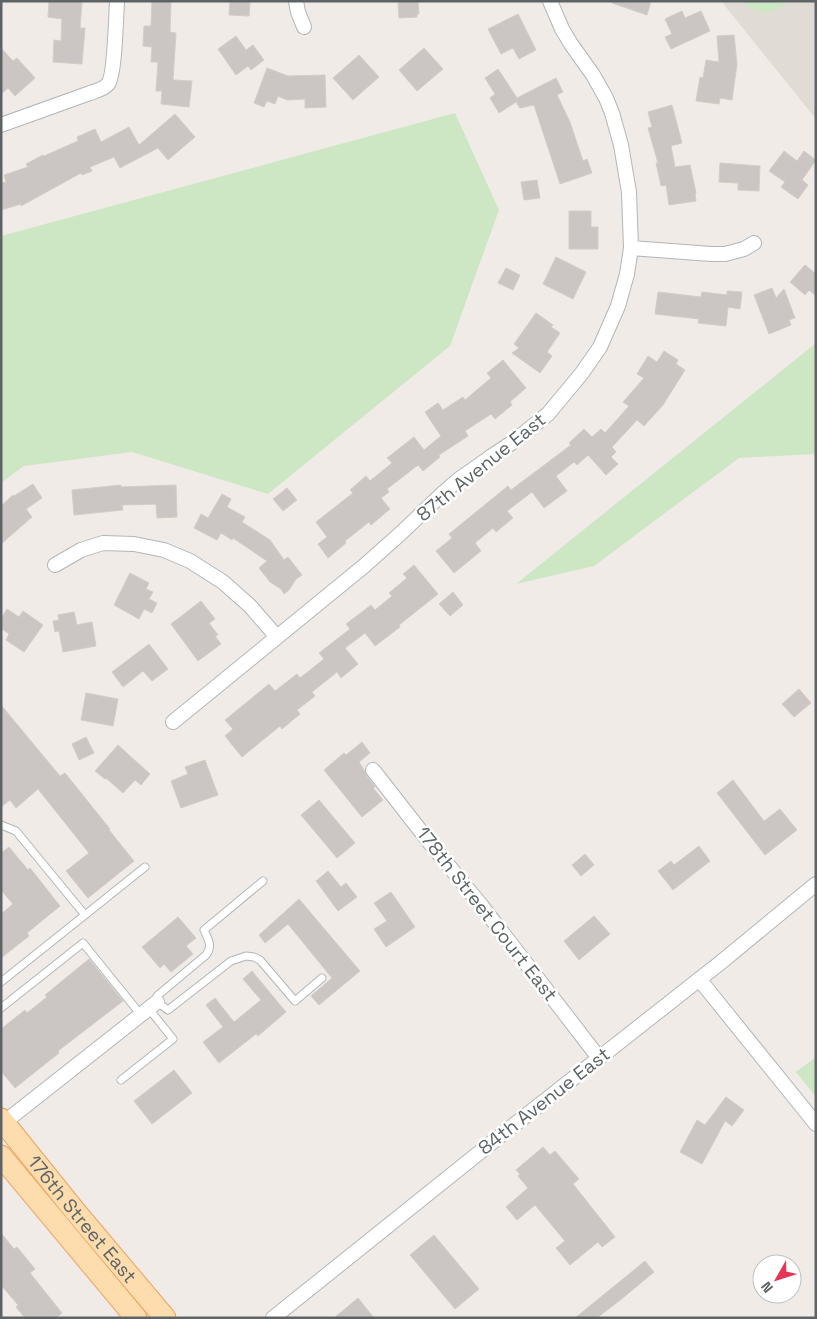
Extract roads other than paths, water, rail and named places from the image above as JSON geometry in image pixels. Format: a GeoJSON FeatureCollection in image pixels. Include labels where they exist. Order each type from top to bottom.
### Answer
{"type":"FeatureCollection","features":[{"type":"Feature","properties":{"kind":"main road","name":"176th Street East"},"geometry":{"type":"LineString","coordinates":[[2,1126],[165,1318]]}},
{"type":"Feature","properties":{"kind":"main road","name":"176th Street East"},"geometry":{"type":"LineString","coordinates":[[1,1156],[136,1318]]}},
{"type":"Feature","properties":{"kind":"street"},"geometry":{"type":"LineString","coordinates":[[1,125],[96,91],[108,84],[112,71],[116,1]]}},
{"type":"Feature","properties":{"kind":"street"},"geometry":{"type":"LineString","coordinates":[[296,1],[304,27]]}},
{"type":"Feature","properties":{"kind":"street","name":"87th Avenue East"},"geometry":{"type":"LineString","coordinates":[[173,722],[400,534],[458,480],[529,430],[548,414],[582,373],[600,346],[623,290],[631,248],[629,192],[621,145],[612,113],[601,87],[562,29],[550,1]]}},
{"type":"Feature","properties":{"kind":"street"},"geometry":{"type":"LineString","coordinates":[[631,248],[725,254],[744,249],[754,243]]}},
{"type":"Feature","properties":{"kind":"street"},"geometry":{"type":"LineString","coordinates":[[55,565],[81,550],[103,543],[134,544],[164,550],[190,561],[223,582],[250,606],[277,637]]}},
{"type":"Feature","properties":{"kind":"street","name":"178th Street Court East"},"geometry":{"type":"LineString","coordinates":[[373,770],[481,905],[599,1058]]}},
{"type":"Feature","properties":{"kind":"street","name":"84th Avenue East"},"geometry":{"type":"LineString","coordinates":[[273,1318],[816,884]]}},
{"type":"Feature","properties":{"kind":"street"},"geometry":{"type":"LineString","coordinates":[[699,979],[816,1124]]}},
{"type":"Feature","properties":{"kind":"street"},"geometry":{"type":"LineString","coordinates":[[2,1126],[149,1009]]}},
{"type":"Feature","properties":{"kind":"lane"},"geometry":{"type":"LineString","coordinates":[[1,825],[16,831],[85,915]]}},
{"type":"Feature","properties":{"kind":"lane"},"geometry":{"type":"LineString","coordinates":[[1,982],[145,867]]}},
{"type":"Feature","properties":{"kind":"lane"},"geometry":{"type":"LineString","coordinates":[[149,1009],[157,996],[210,950],[210,944],[204,930],[263,881]]}},
{"type":"Feature","properties":{"kind":"lane"},"geometry":{"type":"LineString","coordinates":[[1,1008],[83,943],[149,1009],[173,1039],[121,1080]]}},
{"type":"Feature","properties":{"kind":"lane"},"geometry":{"type":"LineString","coordinates":[[149,1009],[168,1010],[230,962],[246,956],[260,960],[295,1001],[322,978]]}}]}
